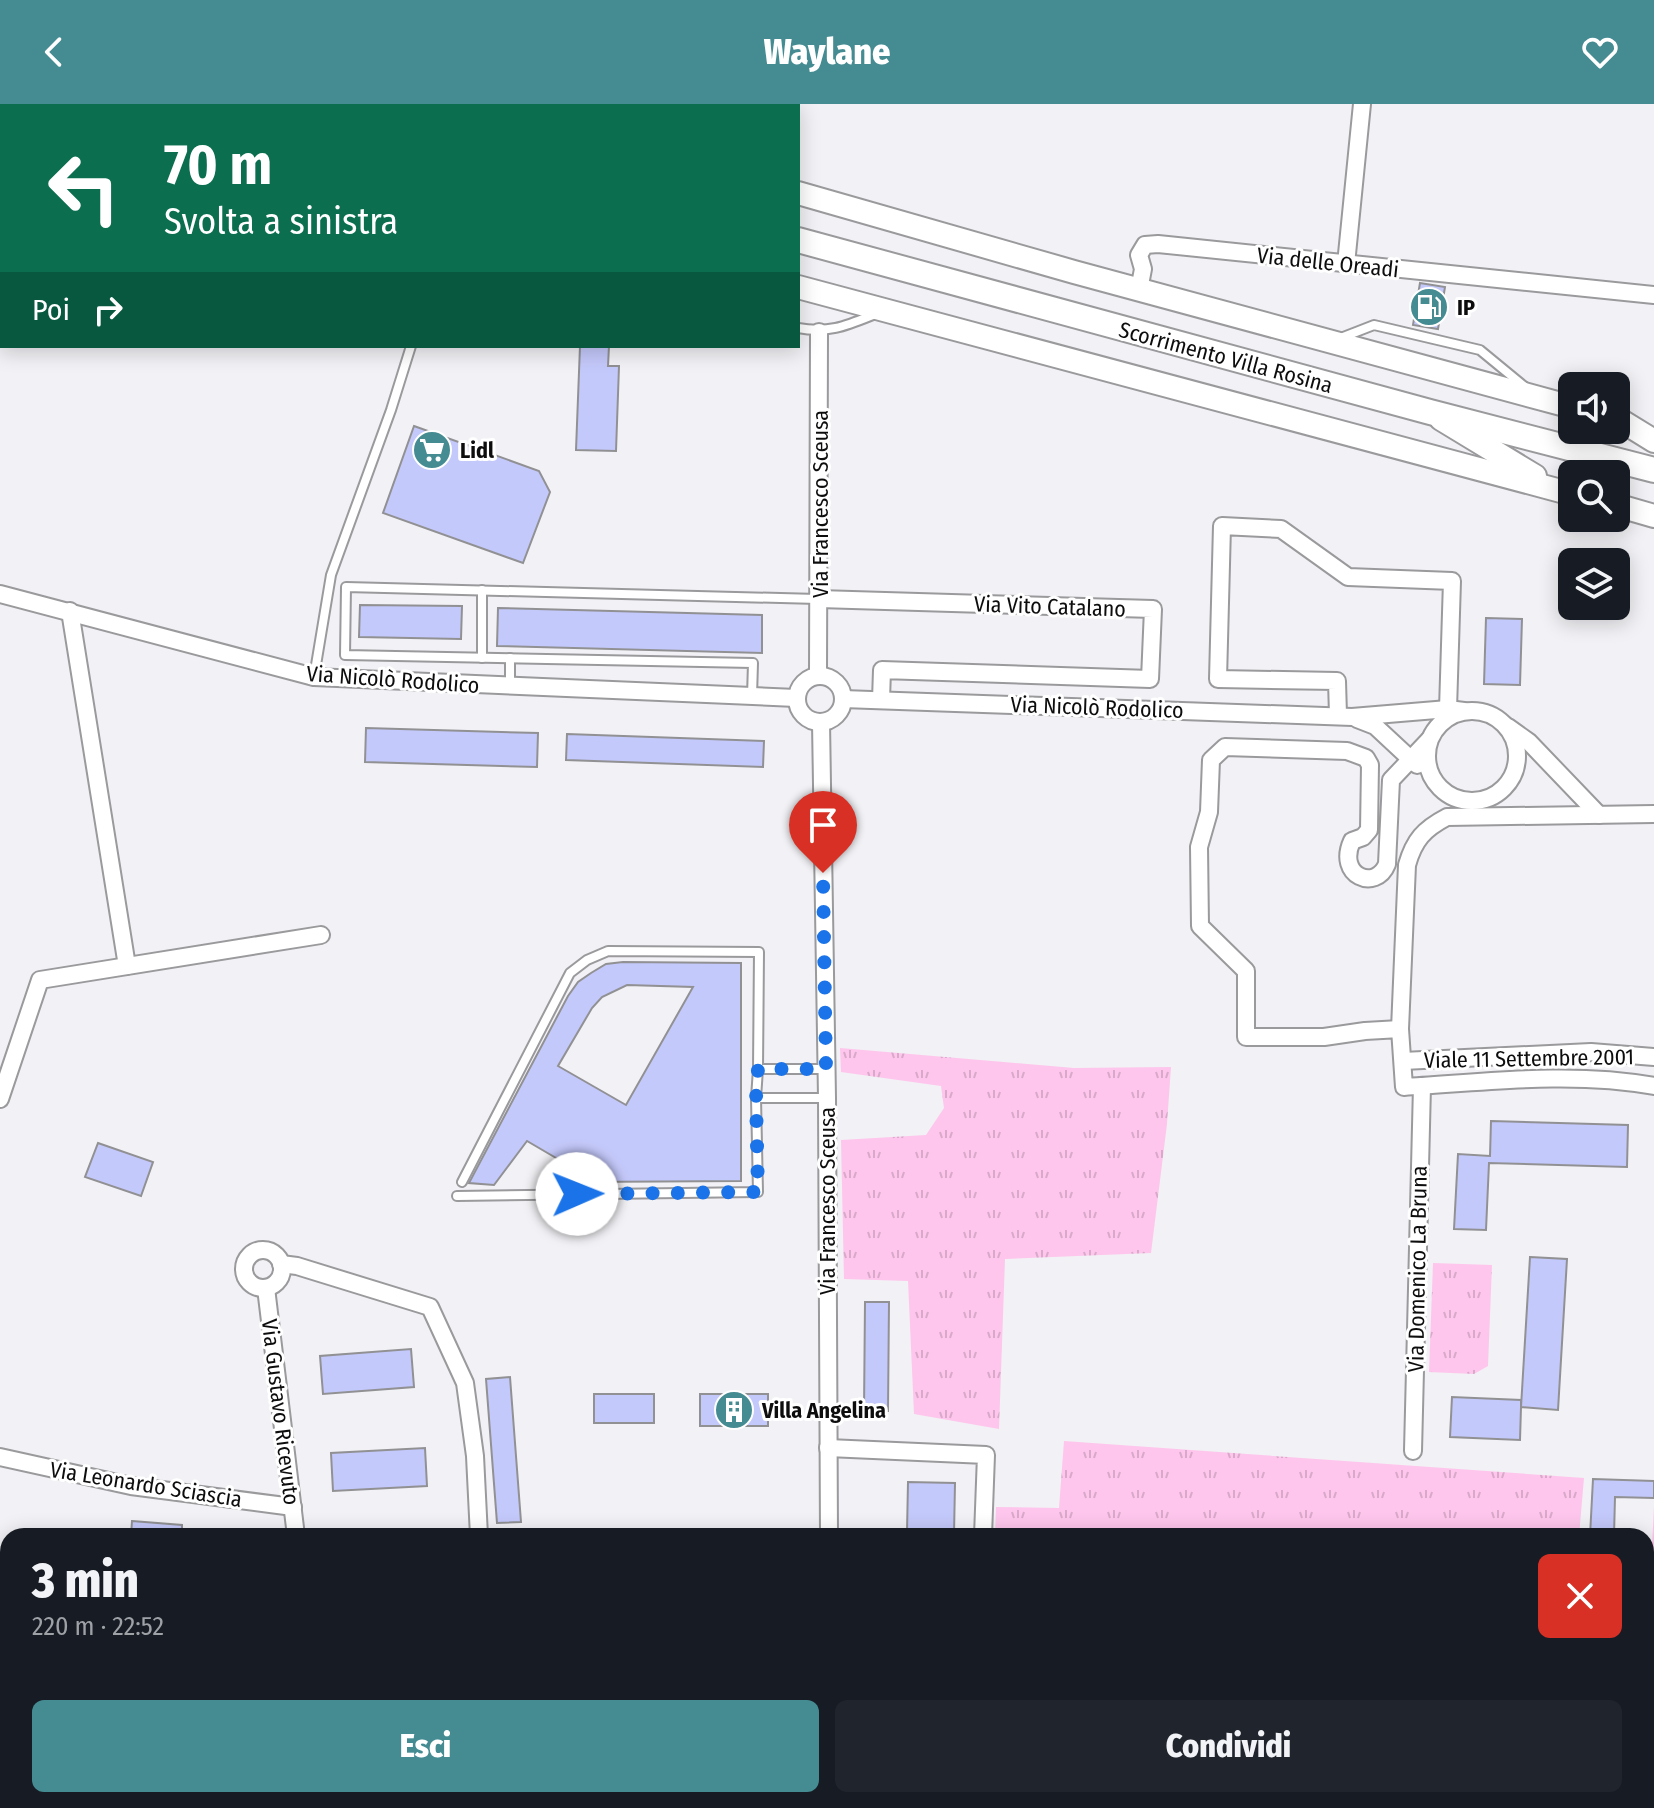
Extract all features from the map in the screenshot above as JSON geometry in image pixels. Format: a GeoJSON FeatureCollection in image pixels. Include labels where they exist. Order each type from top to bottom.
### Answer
{"type":"FeatureCollection","features":[{"type":"Feature","properties":{"kind":"main road","name":"Scorrimento Villa Rosina"},"geometry":{"type":"LineString","coordinates":[[800,241],[1654,470]]}},
{"type":"Feature","properties":{"kind":"street"},"geometry":{"type":"LineString","coordinates":[[1346,264],[1362,104]]}},
{"type":"Feature","properties":{"kind":"street"},"geometry":{"type":"LineString","coordinates":[[800,194],[1139,290],[1558,403]]}},
{"type":"Feature","properties":{"kind":"street"},"geometry":{"type":"LineString","coordinates":[[800,229],[825,247]]}},
{"type":"Feature","properties":{"kind":"street","name":"Via delle Oreadi"},"geometry":{"type":"LineString","coordinates":[[1139,290],[1143,269],[1139,255],[1145,245],[1158,244],[1654,295]]}},
{"type":"Feature","properties":{"kind":"street"},"geometry":{"type":"LineString","coordinates":[[800,288],[1558,490]]}},
{"type":"Feature","properties":{"kind":"street","name":"Via Francesco Sceusa"},"geometry":{"type":"LineString","coordinates":[[818,676],[819,332]]}},
{"type":"Feature","properties":{"kind":"street"},"geometry":{"type":"LineString","coordinates":[[1430,412],[1558,488]]}},
{"type":"Feature","properties":{"kind":"street"},"geometry":{"type":"LineString","coordinates":[[1630,422],[1654,429]]}},
{"type":"Feature","properties":{"kind":"street"},"geometry":{"type":"LineString","coordinates":[[1630,426],[1654,441]]}},
{"type":"Feature","properties":{"kind":"street"},"geometry":{"type":"LineString","coordinates":[[1630,509],[1654,516]]}},
{"type":"Feature","properties":{"kind":"street"},"geometry":{"type":"LineString","coordinates":[[1456,710],[1452,581],[1348,577],[1281,529],[1222,526],[1218,679],[1337,681],[1345,716],[1375,726],[1438,786],[1455,798],[1518,815]]}},
{"type":"Feature","properties":{"kind":"street","name":"Via Nicolò Rodolico"},"geometry":{"type":"LineString","coordinates":[[0,594],[314,677],[796,698]]}},
{"type":"Feature","properties":{"kind":"street","name":"Via Vito Catalano"},"geometry":{"type":"LineString","coordinates":[[819,599],[1153,609],[1150,679],[882,670],[881,700]]}},
{"type":"Feature","properties":{"kind":"street"},"geometry":{"type":"LineString","coordinates":[[70,611],[127,966]]}},
{"type":"Feature","properties":{"kind":"street"},"geometry":{"type":"LineString","coordinates":[[818,676],[825,676],[838,684],[843,699],[839,712],[828,721],[821,722],[813,721],[801,712],[796,698],[805,681],[818,676]]}},
{"type":"Feature","properties":{"kind":"street","name":"Via Nicolò Rodolico"},"geometry":{"type":"LineString","coordinates":[[843,699],[1345,716],[1456,710]]}},
{"type":"Feature","properties":{"kind":"street"},"geometry":{"type":"LineString","coordinates":[[1391,780],[1429,740],[1437,726],[1456,710],[1480,711],[1495,716],[1529,742],[1599,815]]}},
{"type":"Feature","properties":{"kind":"street","name":"Via Francesco Sceusa"},"geometry":{"type":"LineString","coordinates":[[821,722],[829,1528]]}},
{"type":"Feature","properties":{"kind":"street"},"geometry":{"type":"LineString","coordinates":[[1403,1061],[1400,1029],[1407,865],[1412,848],[1420,834],[1473,801],[1489,798],[1511,780],[1518,753],[1515,739],[1507,727]]}},
{"type":"Feature","properties":{"kind":"street"},"geometry":{"type":"LineString","coordinates":[[1386,735],[1391,749],[1387,864],[1378,877],[1367,879],[1356,875],[1348,865],[1347,853],[1352,841],[1363,837],[1369,830],[1370,765],[1366,758],[1347,751],[1225,747],[1218,752],[1211,760],[1209,812],[1199,847],[1200,926],[1246,971],[1246,1037],[1324,1037],[1400,1029]]}},
{"type":"Feature","properties":{"kind":"street"},"geometry":{"type":"LineString","coordinates":[[1429,740],[1427,764],[1438,786]]}},
{"type":"Feature","properties":{"kind":"street"},"geometry":{"type":"LineString","coordinates":[[1447,817],[1654,814]]}},
{"type":"Feature","properties":{"kind":"street"},"geometry":{"type":"LineString","coordinates":[[0,1099],[40,980],[321,935]]}},
{"type":"Feature","properties":{"kind":"street","name":"Viale 11 Settembre 2001"},"geometry":{"type":"LineString","coordinates":[[1654,1057],[1591,1052],[1403,1061],[1404,1087],[1553,1079],[1633,1082],[1654,1086]]}},
{"type":"Feature","properties":{"kind":"street","name":"Via Domenico La Bruna"},"geometry":{"type":"LineString","coordinates":[[1413,1451],[1422,1086]]}},
{"type":"Feature","properties":{"kind":"street"},"geometry":{"type":"LineString","coordinates":[[268,1250],[279,1258],[281,1264],[280,1277],[266,1288],[252,1285],[244,1274],[245,1261],[254,1251],[268,1250]]}},
{"type":"Feature","properties":{"kind":"street"},"geometry":{"type":"LineString","coordinates":[[281,1264],[430,1307],[465,1383],[475,1456],[479,1528]]}},
{"type":"Feature","properties":{"kind":"street","name":"Via Gustavo Ricevuto"},"geometry":{"type":"LineString","coordinates":[[266,1288],[295,1528]]}},
{"type":"Feature","properties":{"kind":"street"},"geometry":{"type":"LineString","coordinates":[[828,1448],[986,1455],[983,1528]]}},
{"type":"Feature","properties":{"kind":"street","name":"Via Leonardo Sciascia"},"geometry":{"type":"LineString","coordinates":[[0,1457],[131,1486],[293,1507]]}},
{"type":"Feature","properties":{"kind":"lane"},"geometry":{"type":"LineString","coordinates":[[800,328],[819,332],[844,327],[884,310]]}},
{"type":"Feature","properties":{"kind":"lane"},"geometry":{"type":"LineString","coordinates":[[1330,341],[1374,325],[1480,350],[1538,398]]}},
{"type":"Feature","properties":{"kind":"lane"},"geometry":{"type":"LineString","coordinates":[[314,677],[331,575],[410,348]]}},
{"type":"Feature","properties":{"kind":"lane"},"geometry":{"type":"LineString","coordinates":[[752,696],[753,663],[345,655],[346,587],[819,599]]}},
{"type":"Feature","properties":{"kind":"lane"},"geometry":{"type":"LineString","coordinates":[[482,590],[482,658]]}},
{"type":"Feature","properties":{"kind":"lane"},"geometry":{"type":"LineString","coordinates":[[510,658],[510,686]]}},
{"type":"Feature","properties":{"kind":"lane"},"geometry":{"type":"LineString","coordinates":[[457,1196],[758,1192],[759,952],[608,951],[587,960],[570,973],[462,1182]]}},
{"type":"Feature","properties":{"kind":"lane"},"geometry":{"type":"LineString","coordinates":[[758,1069],[826,1069]]}},
{"type":"Feature","properties":{"kind":"lane"},"geometry":{"type":"LineString","coordinates":[[756,1098],[827,1098]]}},
{"type":"Feature","properties":{"kind":"green space"},"geometry":{"type":"Polygon","coordinates":[[[840,1048],[1074,1068],[1171,1067],[1151,1253],[1005,1259],[999,1429],[914,1414],[908,1281],[844,1279],[841,1140],[926,1135],[944,1108],[941,1086],[841,1072],[840,1048]]]}},
{"type":"Feature","properties":{"kind":"green space"},"geometry":{"type":"Polygon","coordinates":[[[1433,1263],[1492,1265],[1488,1366],[1474,1374],[1429,1372],[1433,1263]]]}},
{"type":"Feature","properties":{"kind":"green space"},"geometry":{"type":"Polygon","coordinates":[[[1064,1441],[1584,1478],[1580,1528],[995,1528],[996,1507],[1059,1508],[1064,1441]]]}},
{"type":"Feature","properties":{"kind":"building"},"geometry":{"type":"Polygon","coordinates":[[[1420,283],[1445,287],[1438,329],[1413,325],[1420,283]]]}},
{"type":"Feature","properties":{"kind":"building"},"geometry":{"type":"Polygon","coordinates":[[[580,348],[609,348],[608,366],[619,366],[616,451],[576,450],[580,348]]]}},
{"type":"Feature","properties":{"kind":"building"},"geometry":{"type":"Polygon","coordinates":[[[414,426],[539,471],[550,492],[523,563],[383,513],[414,426]]]}},
{"type":"Feature","properties":{"kind":"building"},"geometry":{"type":"Polygon","coordinates":[[[360,605],[462,606],[461,639],[359,637],[360,605]]]}},
{"type":"Feature","properties":{"kind":"building"},"geometry":{"type":"Polygon","coordinates":[[[498,608],[762,615],[762,653],[497,646],[498,608]]]}},
{"type":"Feature","properties":{"kind":"building"},"geometry":{"type":"Polygon","coordinates":[[[1486,618],[1522,619],[1520,685],[1484,684],[1486,618]]]}},
{"type":"Feature","properties":{"kind":"building"},"geometry":{"type":"Polygon","coordinates":[[[366,728],[538,733],[537,767],[365,762],[366,728]]]}},
{"type":"Feature","properties":{"kind":"building"},"geometry":{"type":"Polygon","coordinates":[[[567,734],[764,741],[763,767],[566,760],[567,734]]]}},
{"type":"Feature","properties":{"kind":"building"},"geometry":{"type":"Polygon","coordinates":[[[741,963],[741,1181],[579,1182],[585,1175],[527,1141],[494,1185],[469,1183],[568,996],[578,982],[606,964],[741,963]],[[627,985],[602,997],[592,1008],[558,1066],[626,1105],[693,987],[627,985]]]}},
{"type":"Feature","properties":{"kind":"building"},"geometry":{"type":"Polygon","coordinates":[[[1491,1121],[1628,1125],[1627,1167],[1489,1163],[1486,1230],[1454,1229],[1458,1154],[1490,1156],[1491,1121]]]}},
{"type":"Feature","properties":{"kind":"building"},"geometry":{"type":"Polygon","coordinates":[[[98,1143],[153,1162],[141,1196],[85,1177],[98,1143]]]}},
{"type":"Feature","properties":{"kind":"building"},"geometry":{"type":"Polygon","coordinates":[[[1530,1257],[1567,1259],[1558,1410],[1521,1407],[1530,1257]]]}},
{"type":"Feature","properties":{"kind":"building"},"geometry":{"type":"Polygon","coordinates":[[[865,1302],[889,1302],[888,1411],[864,1411],[865,1302]]]}},
{"type":"Feature","properties":{"kind":"building"},"geometry":{"type":"Polygon","coordinates":[[[411,1349],[414,1387],[323,1394],[320,1356],[411,1349]]]}},
{"type":"Feature","properties":{"kind":"building"},"geometry":{"type":"Polygon","coordinates":[[[510,1377],[521,1522],[497,1523],[486,1379],[510,1377]]]}},
{"type":"Feature","properties":{"kind":"building"},"geometry":{"type":"Polygon","coordinates":[[[594,1394],[654,1394],[654,1423],[594,1423],[594,1394]]]}},
{"type":"Feature","properties":{"kind":"building","name":"Villa Angelina"},"geometry":{"type":"Polygon","coordinates":[[[700,1394],[768,1394],[768,1426],[700,1426],[700,1394]]]}},
{"type":"Feature","properties":{"kind":"building"},"geometry":{"type":"Polygon","coordinates":[[[1452,1397],[1521,1400],[1520,1440],[1450,1437],[1452,1397]]]}},
{"type":"Feature","properties":{"kind":"building"},"geometry":{"type":"Polygon","coordinates":[[[425,1448],[427,1486],[333,1491],[331,1453],[425,1448]]]}},
{"type":"Feature","properties":{"kind":"building"},"geometry":{"type":"Polygon","coordinates":[[[1593,1479],[1654,1481],[1654,1498],[1615,1497],[1614,1528],[1590,1528],[1593,1479]]]}},
{"type":"Feature","properties":{"kind":"building"},"geometry":{"type":"Polygon","coordinates":[[[908,1482],[955,1483],[954,1528],[907,1528],[908,1482]]]}},
{"type":"Feature","properties":{"kind":"building"},"geometry":{"type":"Polygon","coordinates":[[[132,1521],[182,1525],[182,1528],[132,1528],[132,1521]]]}},
{"type":"Feature","properties":{"kind":"place","name":"IP"},"geometry":{"type":"Point","coordinates":[1429,307]}},
{"type":"Feature","properties":{"kind":"place","name":"Lidl"},"geometry":{"type":"Point","coordinates":[432,450]}},
{"type":"Feature","properties":{"kind":"place","name":"Villa Angelina"},"geometry":{"type":"Point","coordinates":[734,1410]}},
{"type":"Feature","properties":{"kind":"route"},"geometry":{"type":"LineString","coordinates":[[577,1194],[758,1192],[758,1069],[826,1069],[823,873]]}}]}
